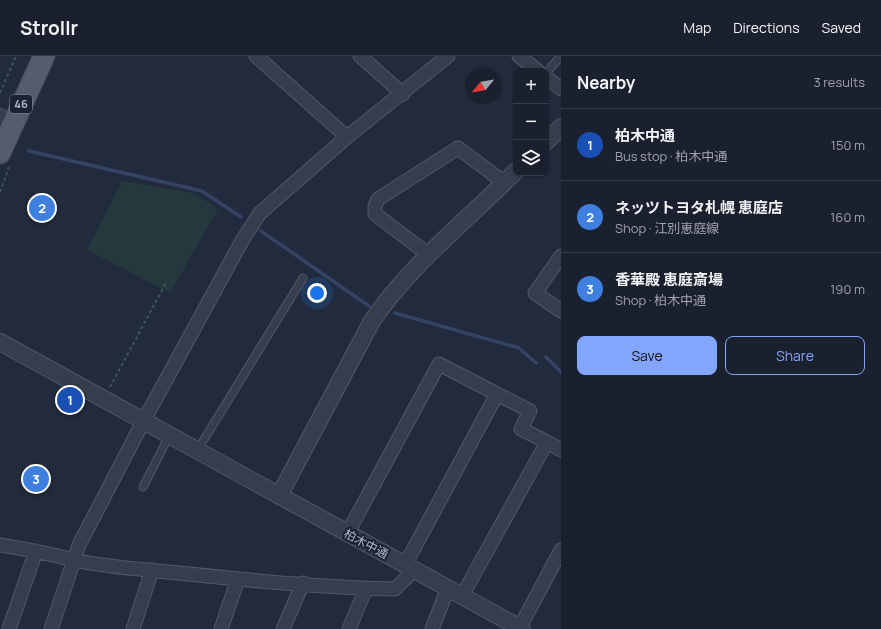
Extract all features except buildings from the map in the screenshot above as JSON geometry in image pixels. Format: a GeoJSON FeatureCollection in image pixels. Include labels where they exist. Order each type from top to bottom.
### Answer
{"type":"FeatureCollection","features":[{"type":"Feature","properties":{"kind":"main road","name":"46"},"geometry":{"type":"LineString","coordinates":[[0,153],[6,121],[44,56]]}},
{"type":"Feature","properties":{"kind":"street"},"geometry":{"type":"LineString","coordinates":[[256,56],[346,137]]}},
{"type":"Feature","properties":{"kind":"street"},"geometry":{"type":"LineString","coordinates":[[360,56],[403,94]]}},
{"type":"Feature","properties":{"kind":"street"},"geometry":{"type":"LineString","coordinates":[[51,629],[79,545],[142,422],[243,239],[260,213],[346,137],[403,94],[448,56]]}},
{"type":"Feature","properties":{"kind":"street"},"geometry":{"type":"LineString","coordinates":[[519,56],[534,68]]}},
{"type":"Feature","properties":{"kind":"street"},"geometry":{"type":"LineString","coordinates":[[549,79],[561,89]]}},
{"type":"Feature","properties":{"kind":"street"},"geometry":{"type":"LineString","coordinates":[[548,140],[561,127]]}},
{"type":"Feature","properties":{"kind":"street"},"geometry":{"type":"LineString","coordinates":[[430,255],[375,214],[375,206],[378,199],[458,148],[504,183]]}},
{"type":"Feature","properties":{"kind":"street"},"geometry":{"type":"LineString","coordinates":[[279,496],[372,321],[385,302],[430,255],[513,174]]}},
{"type":"Feature","properties":{"kind":"street"},"geometry":{"type":"LineString","coordinates":[[561,256],[535,293],[561,311]]}},
{"type":"Feature","properties":{"kind":"street","name":"柏木中通"},"geometry":{"type":"LineString","coordinates":[[0,342],[142,422],[521,628]]}},
{"type":"Feature","properties":{"kind":"street"},"geometry":{"type":"LineString","coordinates":[[347,534],[440,364],[530,412],[521,429],[561,450]]}},
{"type":"Feature","properties":{"kind":"street"},"geometry":{"type":"LineString","coordinates":[[0,545],[36,551],[74,560],[152,570],[238,579],[395,589],[410,567],[497,394]]}},
{"type":"Feature","properties":{"kind":"street"},"geometry":{"type":"LineString","coordinates":[[462,596],[546,442]]}},
{"type":"Feature","properties":{"kind":"street"},"geometry":{"type":"LineString","coordinates":[[521,628],[561,550]]}},
{"type":"Feature","properties":{"kind":"street"},"geometry":{"type":"LineString","coordinates":[[9,629],[36,551]]}},
{"type":"Feature","properties":{"kind":"street"},"geometry":{"type":"LineString","coordinates":[[133,629],[152,570]]}},
{"type":"Feature","properties":{"kind":"street"},"geometry":{"type":"LineString","coordinates":[[221,629],[238,579]]}},
{"type":"Feature","properties":{"kind":"street"},"geometry":{"type":"LineString","coordinates":[[284,629],[303,583]]}},
{"type":"Feature","properties":{"kind":"street"},"geometry":{"type":"LineString","coordinates":[[349,629],[366,588]]}},
{"type":"Feature","properties":{"kind":"street"},"geometry":{"type":"LineString","coordinates":[[432,629],[448,588]]}},
{"type":"Feature","properties":{"kind":"lane"},"geometry":{"type":"LineString","coordinates":[[549,70],[561,56]]}},
{"type":"Feature","properties":{"kind":"lane"},"geometry":{"type":"LineString","coordinates":[[197,451],[303,278]]}},
{"type":"Feature","properties":{"kind":"lane"},"geometry":{"type":"LineString","coordinates":[[143,487],[170,436]]}},
{"type":"Feature","properties":{"kind":"path"},"geometry":{"type":"LineString","coordinates":[[0,93],[16,56]]}},
{"type":"Feature","properties":{"kind":"path"},"geometry":{"type":"LineString","coordinates":[[108,390],[167,281]]}},
{"type":"Feature","properties":{"kind":"shaded area"},"geometry":{"type":"Polygon","coordinates":[[[122,181],[194,193],[218,209],[170,293],[87,250],[122,181]]]}},
{"type":"Feature","properties":{"kind":"waterway"},"geometry":{"type":"LineString","coordinates":[[29,151],[202,191],[241,217]]}},
{"type":"Feature","properties":{"kind":"waterway"},"geometry":{"type":"LineString","coordinates":[[261,231],[369,306]]}},
{"type":"Feature","properties":{"kind":"waterway"},"geometry":{"type":"LineString","coordinates":[[395,313],[519,348],[536,363]]}},
{"type":"Feature","properties":{"kind":"waterway"},"geometry":{"type":"LineString","coordinates":[[546,357],[561,372]]}},
{"type":"Feature","properties":{"kind":"place","name":"ネッツトヨタ札幌 恵庭店"},"geometry":{"type":"Point","coordinates":[42,208]}},
{"type":"Feature","properties":{"kind":"place","name":"柏木中通"},"geometry":{"type":"Point","coordinates":[70,400]}},
{"type":"Feature","properties":{"kind":"place","name":"香華殿 恵庭斎場"},"geometry":{"type":"Point","coordinates":[36,479]}}]}
